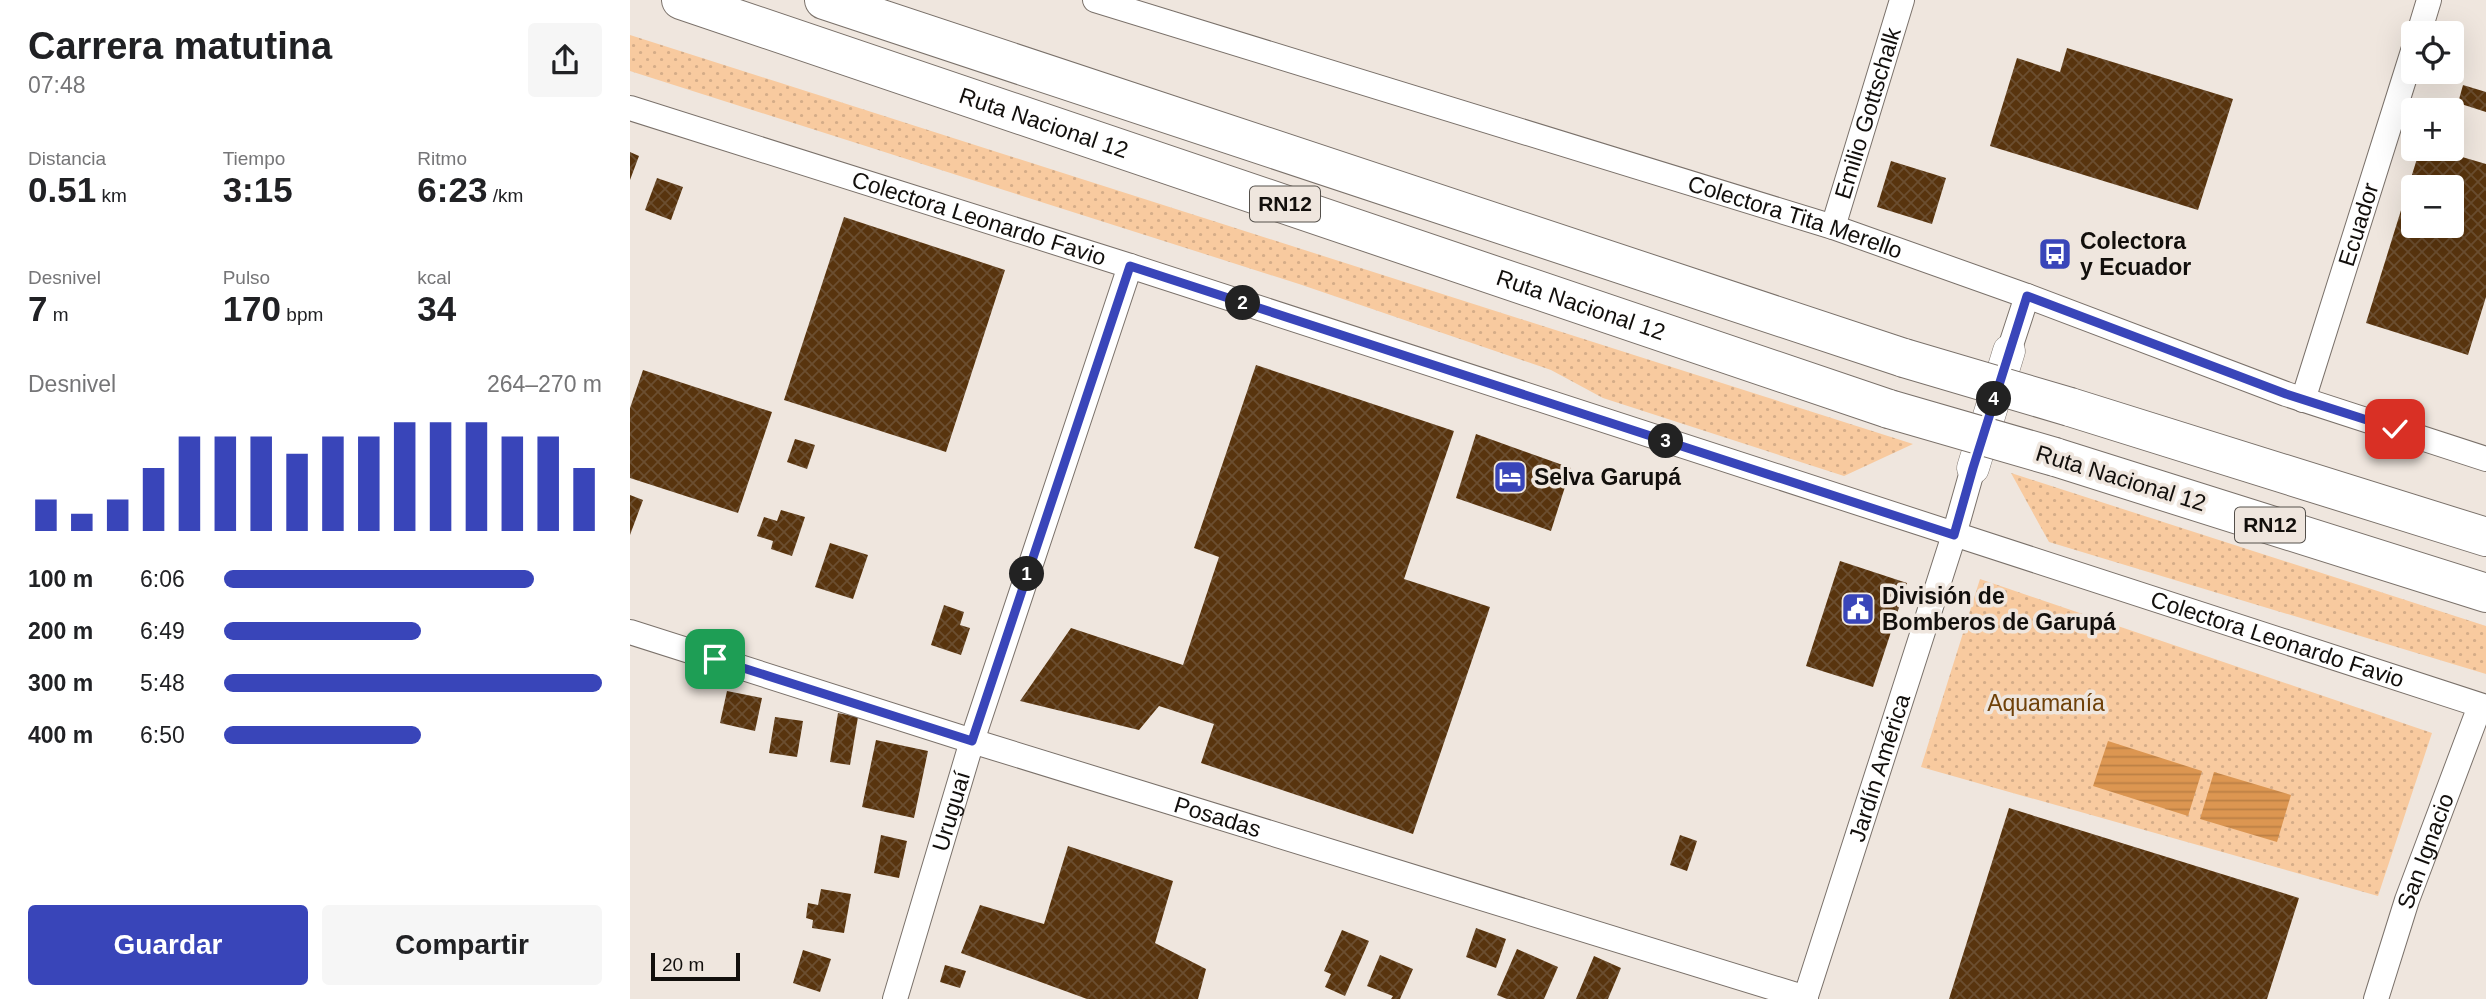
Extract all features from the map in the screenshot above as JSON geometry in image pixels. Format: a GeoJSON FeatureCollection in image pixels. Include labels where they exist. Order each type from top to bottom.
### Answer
{"type":"FeatureCollection","features":[{"type":"Feature","properties":{"kind":"highway","name":"Ruta Nacional 12"},"geometry":{"type":"LineString","coordinates":[[681,0],[1889,409],[2055,457],[2486,593]]}},
{"type":"Feature","properties":{"kind":"highway","name":"Ruta Nacional 12"},"geometry":{"type":"LineString","coordinates":[[824,0],[1904,358],[2486,537]]}},
{"type":"Feature","properties":{"kind":"street","name":"Colectora Tita Merello"},"geometry":{"type":"LineString","coordinates":[[1095,0],[1833,227],[2027,296],[2303,400],[2486,459]]}},
{"type":"Feature","properties":{"kind":"street","name":"Emilio Gottschalk"},"geometry":{"type":"LineString","coordinates":[[1833,227],[1902,0]]}},
{"type":"Feature","properties":{"kind":"street"},"geometry":{"type":"LineString","coordinates":[[2423,21],[2430,0]]}},
{"type":"Feature","properties":{"kind":"street","name":"Ecuador"},"geometry":{"type":"LineString","coordinates":[[2303,400],[2403,84]]}},
{"type":"Feature","properties":{"kind":"street","name":"Colectora Leonardo Favio"},"geometry":{"type":"LineString","coordinates":[[630,108],[1130,266],[2483,706]]}},
{"type":"Feature","properties":{"kind":"street","name":"Uruguaí"},"geometry":{"type":"LineString","coordinates":[[895,999],[972,741],[1130,266]]}},
{"type":"Feature","properties":{"kind":"street"},"geometry":{"type":"LineString","coordinates":[[1973,468],[2027,296]]}},
{"type":"Feature","properties":{"kind":"street","name":"Jardín América"},"geometry":{"type":"LineString","coordinates":[[1805,999],[1973,468]]}},
{"type":"Feature","properties":{"kind":"street","name":"Posadas"},"geometry":{"type":"LineString","coordinates":[[630,632],[1805,999]]}},
{"type":"Feature","properties":{"kind":"street","name":"San Ignacio"},"geometry":{"type":"LineString","coordinates":[[2376,999],[2407,900],[2483,706]]}},
{"type":"Feature","properties":{"kind":"green space"},"geometry":{"type":"Polygon","coordinates":[[[630,35],[1913,444],[1844,476],[1603,398],[1551,370],[1299,284],[630,71],[630,35]]]}},
{"type":"Feature","properties":{"kind":"green space"},"geometry":{"type":"Polygon","coordinates":[[[2011,473],[2486,626],[2486,674],[2049,542],[2011,473]]]}},
{"type":"Feature","properties":{"kind":"green space","name":"Aquamanía"},"geometry":{"type":"Polygon","coordinates":[[[1980,579],[2432,733],[2378,896],[1921,767],[1980,579]]]}},
{"type":"Feature","properties":{"kind":"shaded area"},"geometry":{"type":"Polygon","coordinates":[[[2108,741],[2202,771],[2188,816],[2093,786],[2108,741]]]}},
{"type":"Feature","properties":{"kind":"shaded area"},"geometry":{"type":"Polygon","coordinates":[[[2214,772],[2291,795],[2277,842],[2200,819],[2214,772]]]}},
{"type":"Feature","properties":{"kind":"building"},"geometry":{"type":"Polygon","coordinates":[[[2067,48],[2233,99],[2198,210],[1990,146],[2017,58],[2060,72],[2067,48]]]}},
{"type":"Feature","properties":{"kind":"building"},"geometry":{"type":"Polygon","coordinates":[[[2463,85],[2486,92],[2486,112],[2464,105],[2464,98],[2459,98],[2463,85]]]}},
{"type":"Feature","properties":{"kind":"building"},"geometry":{"type":"Polygon","coordinates":[[[630,152],[639,156],[630,180],[630,152]]]}},
{"type":"Feature","properties":{"kind":"building"},"geometry":{"type":"Polygon","coordinates":[[[2464,158],[2486,164],[2486,297],[2468,355],[2366,323],[2401,210],[2401,238],[2464,238],[2464,175],[2412,175],[2416,161],[2464,161],[2464,158]]]}},
{"type":"Feature","properties":{"kind":"building"},"geometry":{"type":"Polygon","coordinates":[[[1891,161],[1946,178],[1932,224],[1877,207],[1891,161]]]}},
{"type":"Feature","properties":{"kind":"building"},"geometry":{"type":"Polygon","coordinates":[[[657,178],[683,187],[671,220],[645,210],[657,178]]]}},
{"type":"Feature","properties":{"kind":"building"},"geometry":{"type":"Polygon","coordinates":[[[844,217],[1005,270],[946,452],[784,400],[844,217]]]}},
{"type":"Feature","properties":{"kind":"building"},"geometry":{"type":"Polygon","coordinates":[[[1256,365],[1454,431],[1404,579],[1490,607],[1413,834],[1201,763],[1214,724],[1159,706],[1139,730],[1020,701],[1071,628],[1183,665],[1219,557],[1194,548],[1256,365]]]}},
{"type":"Feature","properties":{"kind":"building"},"geometry":{"type":"Polygon","coordinates":[[[643,370],[772,412],[738,513],[630,478],[630,408],[643,370]]]}},
{"type":"Feature","properties":{"kind":"building"},"geometry":{"type":"Polygon","coordinates":[[[1476,434],[1571,468],[1551,531],[1456,498],[1476,434]]]}},
{"type":"Feature","properties":{"kind":"building"},"geometry":{"type":"Polygon","coordinates":[[[795,439],[815,445],[807,469],[787,462],[795,439]]]}},
{"type":"Feature","properties":{"kind":"building"},"geometry":{"type":"Polygon","coordinates":[[[630,495],[643,500],[630,535],[630,495]]]}},
{"type":"Feature","properties":{"kind":"building"},"geometry":{"type":"Polygon","coordinates":[[[781,510],[805,517],[792,556],[771,549],[773,541],[757,536],[764,517],[777,521],[781,510]]]}},
{"type":"Feature","properties":{"kind":"building"},"geometry":{"type":"Polygon","coordinates":[[[830,543],[868,555],[853,599],[815,587],[830,543]]]}},
{"type":"Feature","properties":{"kind":"building"},"geometry":{"type":"Polygon","coordinates":[[[1840,561],[1907,583],[1873,687],[1806,666],[1840,561]]]}},
{"type":"Feature","properties":{"kind":"building"},"geometry":{"type":"Polygon","coordinates":[[[944,605],[964,612],[960,625],[970,628],[961,655],[931,645],[944,605]]]}},
{"type":"Feature","properties":{"kind":"building"},"geometry":{"type":"Polygon","coordinates":[[[727,691],[762,698],[755,731],[720,723],[727,691]]]}},
{"type":"Feature","properties":{"kind":"building"},"geometry":{"type":"Polygon","coordinates":[[[838,713],[858,717],[850,765],[830,762],[838,713]]]}},
{"type":"Feature","properties":{"kind":"building"},"geometry":{"type":"Polygon","coordinates":[[[775,717],[803,721],[797,757],[769,753],[775,717]]]}},
{"type":"Feature","properties":{"kind":"building"},"geometry":{"type":"Polygon","coordinates":[[[876,740],[928,751],[914,818],[862,807],[876,740]]]}},
{"type":"Feature","properties":{"kind":"building"},"geometry":{"type":"Polygon","coordinates":[[[2009,808],[2299,898],[2267,999],[1949,999],[2009,808]]]}},
{"type":"Feature","properties":{"kind":"building"},"geometry":{"type":"Polygon","coordinates":[[[881,835],[907,841],[899,878],[874,873],[881,835]]]}},
{"type":"Feature","properties":{"kind":"building"},"geometry":{"type":"Polygon","coordinates":[[[1680,835],[1697,841],[1687,871],[1670,865],[1680,835]]]}},
{"type":"Feature","properties":{"kind":"building"},"geometry":{"type":"Polygon","coordinates":[[[1068,846],[1173,881],[1155,943],[1206,969],[1198,999],[1087,999],[961,953],[980,905],[1044,924],[1068,846]]]}},
{"type":"Feature","properties":{"kind":"building"},"geometry":{"type":"Polygon","coordinates":[[[821,889],[851,894],[844,933],[812,928],[813,920],[806,918],[808,903],[818,905],[821,889]]]}},
{"type":"Feature","properties":{"kind":"building"},"geometry":{"type":"Polygon","coordinates":[[[1476,928],[1506,939],[1496,968],[1466,957],[1476,928]]]}},
{"type":"Feature","properties":{"kind":"building"},"geometry":{"type":"Polygon","coordinates":[[[1342,930],[1369,941],[1345,996],[1325,987],[1331,974],[1324,971],[1342,930]]]}},
{"type":"Feature","properties":{"kind":"building"},"geometry":{"type":"Polygon","coordinates":[[[1517,949],[1558,967],[1544,999],[1507,999],[1497,995],[1517,949]]]}},
{"type":"Feature","properties":{"kind":"building"},"geometry":{"type":"Polygon","coordinates":[[[803,950],[831,959],[820,992],[793,983],[803,950]]]}},
{"type":"Feature","properties":{"kind":"building"},"geometry":{"type":"Polygon","coordinates":[[[1380,955],[1413,969],[1400,999],[1391,999],[1393,996],[1367,986],[1380,955]]]}},
{"type":"Feature","properties":{"kind":"building"},"geometry":{"type":"Polygon","coordinates":[[[1594,956],[1621,968],[1608,999],[1576,999],[1594,956]]]}},
{"type":"Feature","properties":{"kind":"building"},"geometry":{"type":"Polygon","coordinates":[[[945,965],[966,971],[960,988],[940,982],[945,965]]]}},
{"type":"Feature","properties":{"kind":"place","name":"Colectora y Ecuador"},"geometry":{"type":"Point","coordinates":[2055,254]}},
{"type":"Feature","properties":{"kind":"place","name":"Selva Garupá"},"geometry":{"type":"Point","coordinates":[1510,477]}},
{"type":"Feature","properties":{"kind":"place","name":"División de Bomberos de Garupá"},"geometry":{"type":"Point","coordinates":[1858,609]}},
{"type":"Feature","properties":{"kind":"route"},"geometry":{"type":"LineString","coordinates":[[715,659],[972,741],[1130,266],[1954,535],[2027,296],[2286,394],[2395,429]]}}]}
